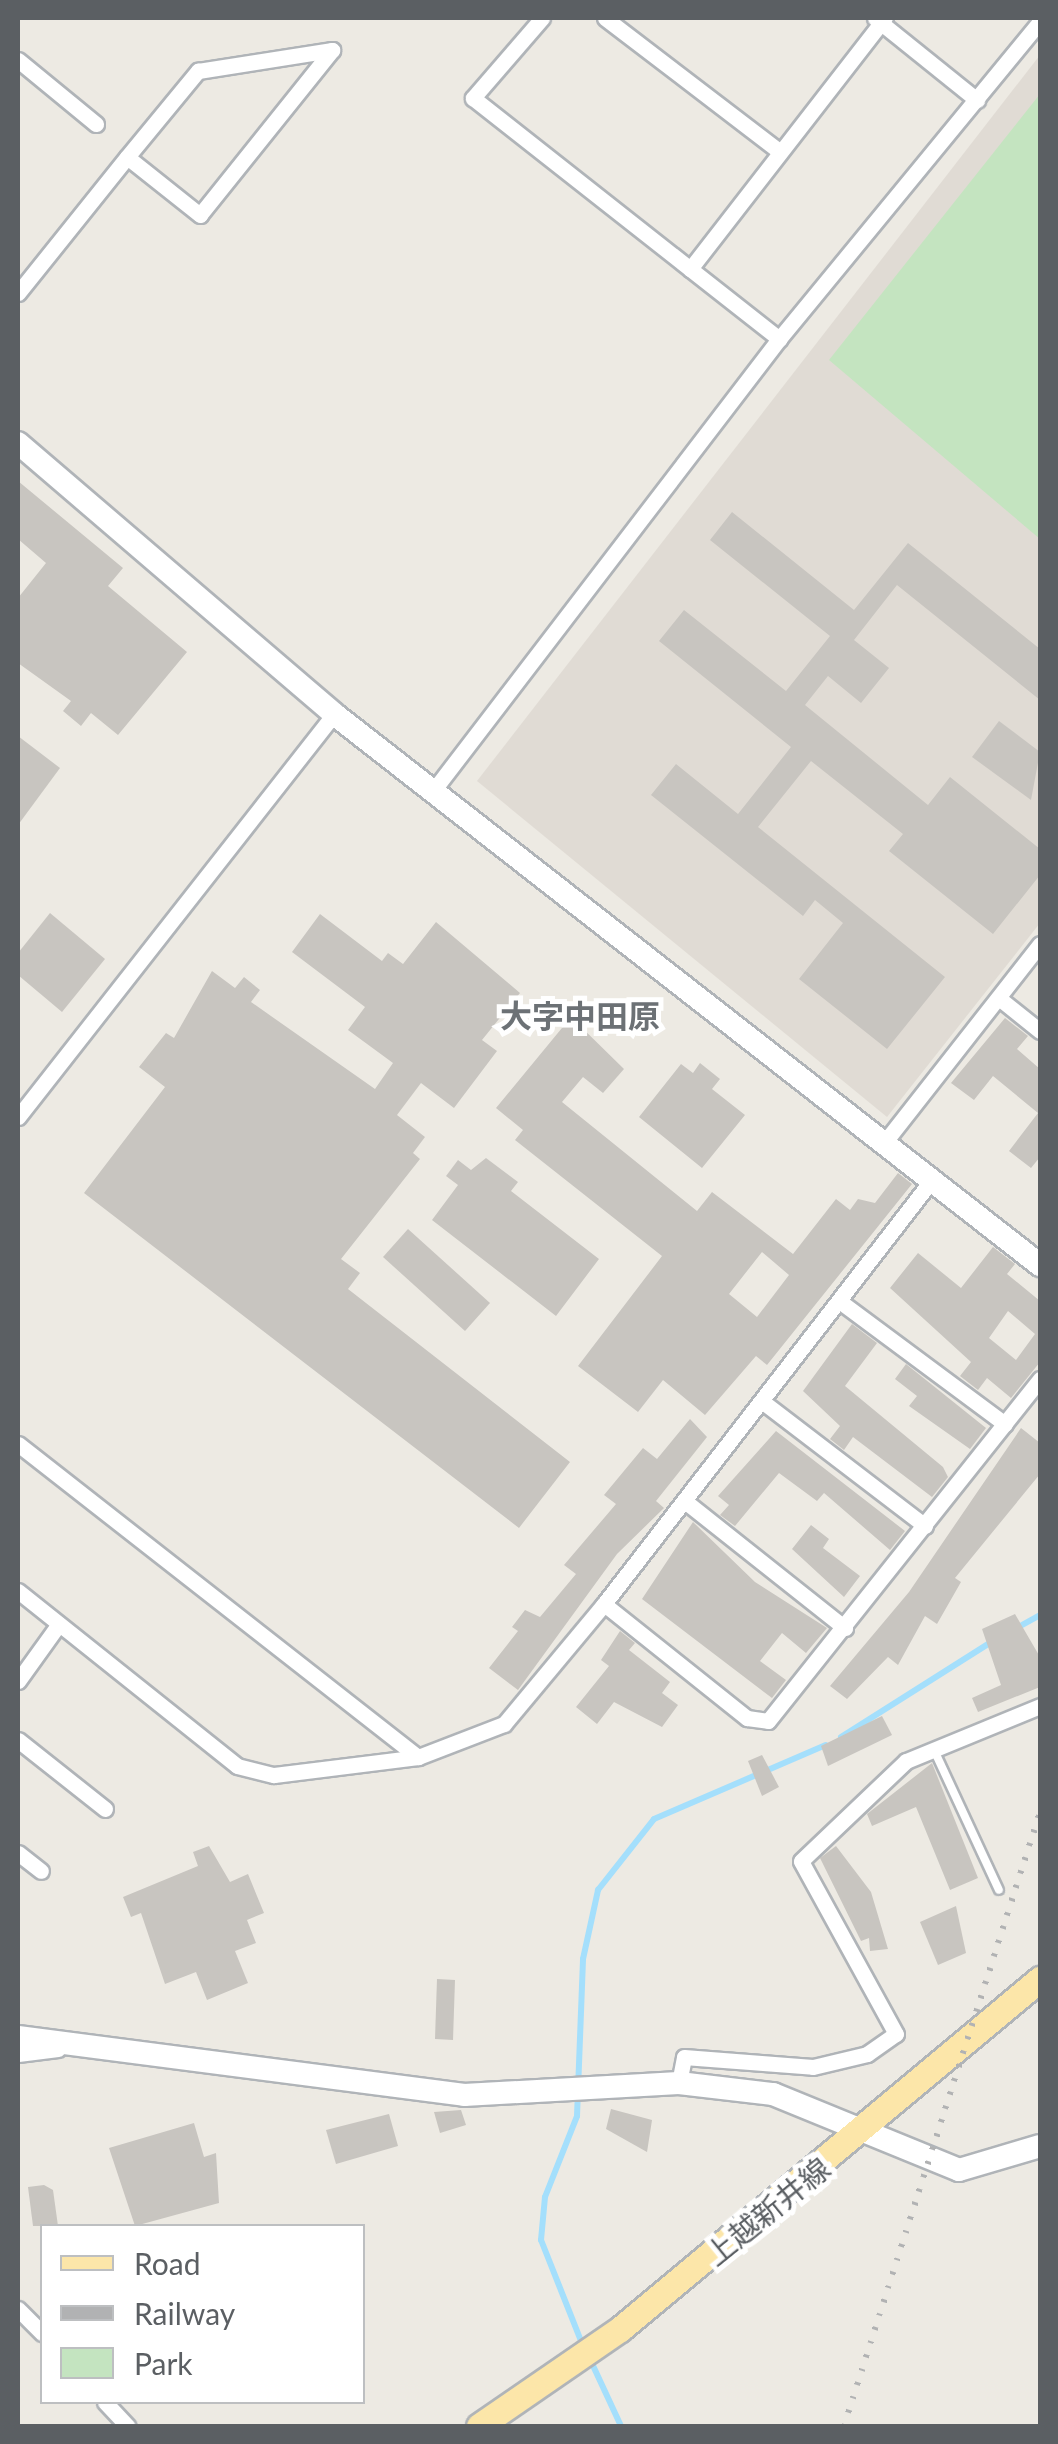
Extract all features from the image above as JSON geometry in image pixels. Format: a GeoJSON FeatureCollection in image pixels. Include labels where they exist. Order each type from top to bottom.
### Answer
{"type":"FeatureCollection","features":[{"type":"Feature","properties":{"kind":"main road","name":"上越新井線"},"geometry":{"type":"LineString","coordinates":[[479,2426],[620,2329],[868,2130],[1040,1978]]}},
{"type":"Feature","properties":{"kind":"street"},"geometry":{"type":"LineString","coordinates":[[542,18],[473,98],[779,339]]}},
{"type":"Feature","properties":{"kind":"street"},"geometry":{"type":"LineString","coordinates":[[604,18],[779,151]]}},
{"type":"Feature","properties":{"kind":"street"},"geometry":{"type":"LineString","coordinates":[[690,269],[880,19],[977,100]]}},
{"type":"Feature","properties":{"kind":"street"},"geometry":{"type":"LineString","coordinates":[[433,790],[779,339],[1040,20]]}},
{"type":"Feature","properties":{"kind":"street"},"geometry":{"type":"LineString","coordinates":[[18,294],[127,157],[198,70],[332,50],[200,215],[127,157]]}},
{"type":"Feature","properties":{"kind":"street"},"geometry":{"type":"LineString","coordinates":[[18,60],[96,124]]}},
{"type":"Feature","properties":{"kind":"street"},"geometry":{"type":"LineString","coordinates":[[18,443],[334,714],[1040,1265]]}},
{"type":"Feature","properties":{"kind":"street"},"geometry":{"type":"LineString","coordinates":[[18,1117],[334,714]]}},
{"type":"Feature","properties":{"kind":"street"},"geometry":{"type":"LineString","coordinates":[[884,1143],[1040,944]]}},
{"type":"Feature","properties":{"kind":"street"},"geometry":{"type":"LineString","coordinates":[[1000,999],[1040,1031]]}},
{"type":"Feature","properties":{"kind":"street"},"geometry":{"type":"LineString","coordinates":[[18,1591],[255,1774],[418,1757],[504,1724],[842,1304],[931,1181]]}},
{"type":"Feature","properties":{"kind":"street"},"geometry":{"type":"LineString","coordinates":[[842,1304],[1005,1424]]}},
{"type":"Feature","properties":{"kind":"street"},"geometry":{"type":"LineString","coordinates":[[604,1604],[756,1722],[780,1714],[1040,1379]]}},
{"type":"Feature","properties":{"kind":"street"},"geometry":{"type":"LineString","coordinates":[[763,1402],[926,1526]]}},
{"type":"Feature","properties":{"kind":"street"},"geometry":{"type":"LineString","coordinates":[[18,1444],[418,1757]]}},
{"type":"Feature","properties":{"kind":"street"},"geometry":{"type":"LineString","coordinates":[[686,1502],[845,1628]]}},
{"type":"Feature","properties":{"kind":"street"},"geometry":{"type":"LineString","coordinates":[[18,1681],[59,1624]]}},
{"type":"Feature","properties":{"kind":"street"},"geometry":{"type":"LineString","coordinates":[[679,2083],[684,2058],[813,2067],[867,2054],[896,2034],[800,1861],[932,1746],[1040,1706]]}},
{"type":"Feature","properties":{"kind":"street"},"geometry":{"type":"LineString","coordinates":[[18,1740],[105,1810]]}},
{"type":"Feature","properties":{"kind":"street"},"geometry":{"type":"LineString","coordinates":[[18,1853],[40,1872]]}},
{"type":"Feature","properties":{"kind":"street"},"geometry":{"type":"LineString","coordinates":[[18,2037],[464,2095],[679,2083],[773,2094],[959,2170],[1040,2146]]}},
{"type":"Feature","properties":{"kind":"street"},"geometry":{"type":"LineString","coordinates":[[18,2054],[78,2047]]}},
{"type":"Feature","properties":{"kind":"street"},"geometry":{"type":"LineString","coordinates":[[18,2309],[40,2331]]}},
{"type":"Feature","properties":{"kind":"street"},"geometry":{"type":"LineString","coordinates":[[107,2404],[127,2426]]}},
{"type":"Feature","properties":{"kind":"lane"},"geometry":{"type":"LineString","coordinates":[[932,1746],[999,1890]]}},
{"type":"Feature","properties":{"kind":"shaded area"},"geometry":{"type":"Polygon","coordinates":[[[1040,55],[1040,923],[887,1117],[477,781],[1040,55]]]}},
{"type":"Feature","properties":{"kind":"green space"},"geometry":{"type":"Polygon","coordinates":[[[1040,94],[1040,539],[829,360],[1040,94]]]}},
{"type":"Feature","properties":{"kind":"building"},"geometry":{"type":"Polygon","coordinates":[[[18,481],[123,568],[108,586],[187,652],[118,735],[91,713],[81,726],[63,711],[71,701],[18,663],[18,598],[46,563],[18,539],[18,481]]]}},
{"type":"Feature","properties":{"kind":"building"},"geometry":{"type":"Polygon","coordinates":[[[732,512],[854,610],[908,543],[1040,649],[1040,700],[897,585],[854,640],[889,668],[861,703],[828,676],[805,705],[928,805],[950,777],[1040,849],[1040,875],[993,934],[889,851],[903,834],[811,761],[758,827],[945,977],[887,1049],[799,979],[843,923],[815,900],[803,916],[651,795],[676,764],[738,814],[791,747],[659,641],[684,610],[786,691],[830,636],[710,540],[732,512]]]}},
{"type":"Feature","properties":{"kind":"building"},"geometry":{"type":"Polygon","coordinates":[[[999,721],[1040,752],[1031,800],[972,757],[999,721]]]}},
{"type":"Feature","properties":{"kind":"building"},"geometry":{"type":"Polygon","coordinates":[[[18,736],[60,768],[18,825],[18,736]]]}},
{"type":"Feature","properties":{"kind":"building"},"geometry":{"type":"Polygon","coordinates":[[[50,913],[105,959],[62,1012],[18,975],[18,953],[50,913]]]}},
{"type":"Feature","properties":{"kind":"building"},"geometry":{"type":"Polygon","coordinates":[[[320,914],[382,961],[388,953],[403,964],[436,922],[520,993],[482,1040],[497,1051],[454,1108],[421,1083],[397,1115],[425,1137],[413,1153],[420,1159],[341,1259],[360,1273],[348,1289],[570,1462],[519,1528],[84,1193],[165,1087],[139,1067],[166,1033],[174,1038],[212,971],[235,988],[244,977],[260,990],[251,1002],[375,1089],[393,1063],[348,1030],[365,1007],[292,952],[320,914]]]}},
{"type":"Feature","properties":{"kind":"building"},"geometry":{"type":"Polygon","coordinates":[[[571,1017],[624,1069],[603,1093],[583,1077],[562,1102],[697,1211],[712,1192],[793,1254],[836,1199],[850,1210],[858,1199],[875,1203],[898,1173],[912,1184],[767,1365],[756,1356],[705,1415],[663,1380],[638,1412],[578,1366],[662,1256],[515,1140],[523,1130],[496,1108],[571,1017]],[[762,1252],[729,1294],[757,1317],[789,1275],[762,1252]]]}},
{"type":"Feature","properties":{"kind":"building"},"geometry":{"type":"Polygon","coordinates":[[[1005,1018],[1028,1036],[1017,1049],[1040,1069],[1040,1157],[1031,1168],[1009,1151],[1038,1113],[993,1076],[974,1100],[951,1083],[1005,1018]]]}},
{"type":"Feature","properties":{"kind":"building"},"geometry":{"type":"Polygon","coordinates":[[[700,1063],[720,1079],[712,1089],[745,1115],[702,1168],[639,1117],[681,1064],[693,1073],[700,1063]]]}},
{"type":"Feature","properties":{"kind":"building"},"geometry":{"type":"Polygon","coordinates":[[[486,1158],[518,1182],[511,1191],[599,1259],[556,1316],[432,1220],[458,1185],[446,1176],[458,1160],[471,1170],[486,1158]]]}},
{"type":"Feature","properties":{"kind":"building"},"geometry":{"type":"Polygon","coordinates":[[[408,1229],[490,1303],[465,1331],[383,1257],[408,1229]]]}},
{"type":"Feature","properties":{"kind":"building"},"geometry":{"type":"Polygon","coordinates":[[[993,1247],[1015,1264],[1007,1274],[1040,1301],[1040,1362],[1011,1398],[987,1378],[978,1390],[960,1376],[971,1362],[890,1288],[918,1253],[961,1288],[993,1247]],[[1008,1311],[989,1338],[1016,1360],[1035,1334],[1008,1311]]]}},
{"type":"Feature","properties":{"kind":"building"},"geometry":{"type":"Polygon","coordinates":[[[852,1324],[877,1343],[845,1386],[943,1467],[948,1477],[932,1497],[853,1437],[844,1450],[830,1439],[840,1426],[803,1391],[852,1324]]]}},
{"type":"Feature","properties":{"kind":"building"},"geometry":{"type":"Polygon","coordinates":[[[906,1364],[986,1428],[970,1449],[909,1406],[917,1396],[895,1379],[906,1364]]]}},
{"type":"Feature","properties":{"kind":"building"},"geometry":{"type":"Polygon","coordinates":[[[690,1419],[707,1437],[656,1501],[664,1508],[617,1554],[518,1690],[489,1668],[518,1631],[512,1627],[525,1610],[540,1617],[576,1574],[564,1565],[616,1504],[604,1495],[643,1448],[657,1459],[690,1419]]]}},
{"type":"Feature","properties":{"kind":"building"},"geometry":{"type":"Polygon","coordinates":[[[1021,1428],[1040,1443],[1040,1474],[955,1578],[961,1582],[937,1624],[925,1616],[898,1665],[888,1657],[847,1699],[830,1686],[909,1592],[1021,1428]]]}},
{"type":"Feature","properties":{"kind":"building"},"geometry":{"type":"Polygon","coordinates":[[[776,1431],[905,1531],[890,1550],[824,1493],[817,1501],[779,1473],[735,1526],[720,1515],[729,1505],[718,1496],[776,1431]]]}},
{"type":"Feature","properties":{"kind":"building"},"geometry":{"type":"Polygon","coordinates":[[[693,1522],[755,1582],[827,1628],[806,1653],[782,1633],[760,1661],[786,1680],[772,1698],[642,1599],[693,1522]]]}},
{"type":"Feature","properties":{"kind":"building"},"geometry":{"type":"Polygon","coordinates":[[[811,1525],[829,1539],[823,1548],[860,1576],[844,1597],[792,1549],[811,1525]]]}},
{"type":"Feature","properties":{"kind":"building"},"geometry":{"type":"Polygon","coordinates":[[[1015,1614],[1040,1657],[1040,1687],[978,1712],[972,1698],[1001,1685],[982,1629],[1015,1614]]]}},
{"type":"Feature","properties":{"kind":"building"},"geometry":{"type":"Polygon","coordinates":[[[620,1631],[635,1643],[629,1650],[670,1682],[662,1693],[678,1705],[662,1727],[614,1702],[597,1724],[576,1707],[609,1666],[601,1660],[620,1631]]]}},
{"type":"Feature","properties":{"kind":"building"},"geometry":{"type":"Polygon","coordinates":[[[882,1716],[892,1735],[828,1766],[821,1746],[882,1716]]]}},
{"type":"Feature","properties":{"kind":"building"},"geometry":{"type":"Polygon","coordinates":[[[762,1755],[779,1787],[762,1796],[748,1761],[762,1755]]]}},
{"type":"Feature","properties":{"kind":"building"},"geometry":{"type":"Polygon","coordinates":[[[932,1763],[978,1878],[950,1890],[916,1807],[872,1826],[867,1814],[932,1763]]]}},
{"type":"Feature","properties":{"kind":"building"},"geometry":{"type":"Polygon","coordinates":[[[209,1846],[230,1882],[248,1874],[264,1913],[247,1920],[256,1943],[235,1951],[248,1983],[207,2000],[196,1972],[165,1984],[141,1913],[131,1917],[123,1897],[198,1866],[193,1852],[209,1846]]]}},
{"type":"Feature","properties":{"kind":"building"},"geometry":{"type":"Polygon","coordinates":[[[836,1846],[871,1892],[888,1949],[870,1951],[869,1938],[861,1941],[820,1858],[836,1846]]]}},
{"type":"Feature","properties":{"kind":"building"},"geometry":{"type":"Polygon","coordinates":[[[956,1906],[966,1953],[938,1965],[920,1922],[956,1906]]]}},
{"type":"Feature","properties":{"kind":"building"},"geometry":{"type":"Polygon","coordinates":[[[437,1979],[455,1980],[453,2040],[435,2039],[437,1979]]]}},
{"type":"Feature","properties":{"kind":"building"},"geometry":{"type":"Polygon","coordinates":[[[611,2109],[652,2120],[647,2152],[606,2129],[611,2109]]]}},
{"type":"Feature","properties":{"kind":"building"},"geometry":{"type":"Polygon","coordinates":[[[461,2110],[466,2125],[440,2133],[434,2112],[461,2110]]]}},
{"type":"Feature","properties":{"kind":"building"},"geometry":{"type":"Polygon","coordinates":[[[389,2114],[398,2146],[336,2164],[326,2130],[389,2114]]]}},
{"type":"Feature","properties":{"kind":"building"},"geometry":{"type":"Polygon","coordinates":[[[194,2123],[204,2157],[216,2153],[219,2203],[134,2224],[109,2148],[194,2123]]]}},
{"type":"Feature","properties":{"kind":"building"},"geometry":{"type":"Polygon","coordinates":[[[44,2185],[53,2190],[58,2224],[33,2226],[28,2187],[44,2185]]]}},
{"type":"Feature","properties":{"kind":"waterway"},"geometry":{"type":"LineString","coordinates":[[1015,1629],[1040,1615]]}},
{"type":"Feature","properties":{"kind":"waterway"},"geometry":{"type":"LineString","coordinates":[[841,1737],[991,1642]]}},
{"type":"Feature","properties":{"kind":"waterway"},"geometry":{"type":"LineString","coordinates":[[583,2346],[541,2240],[545,2197],[577,2116],[583,1959],[598,1890],[654,1819],[826,1745]]}},
{"type":"Feature","properties":{"kind":"waterway"},"geometry":{"type":"LineString","coordinates":[[589,2357],[621,2426]]}},
{"type":"Feature","properties":{"kind":"railway"},"geometry":{"type":"LineString","coordinates":[[844,2426],[1040,1812]]}},
{"type":"Feature","properties":{"kind":"district","name":"大字中田原"},"geometry":{"type":"Point","coordinates":[580,1016]}}]}
